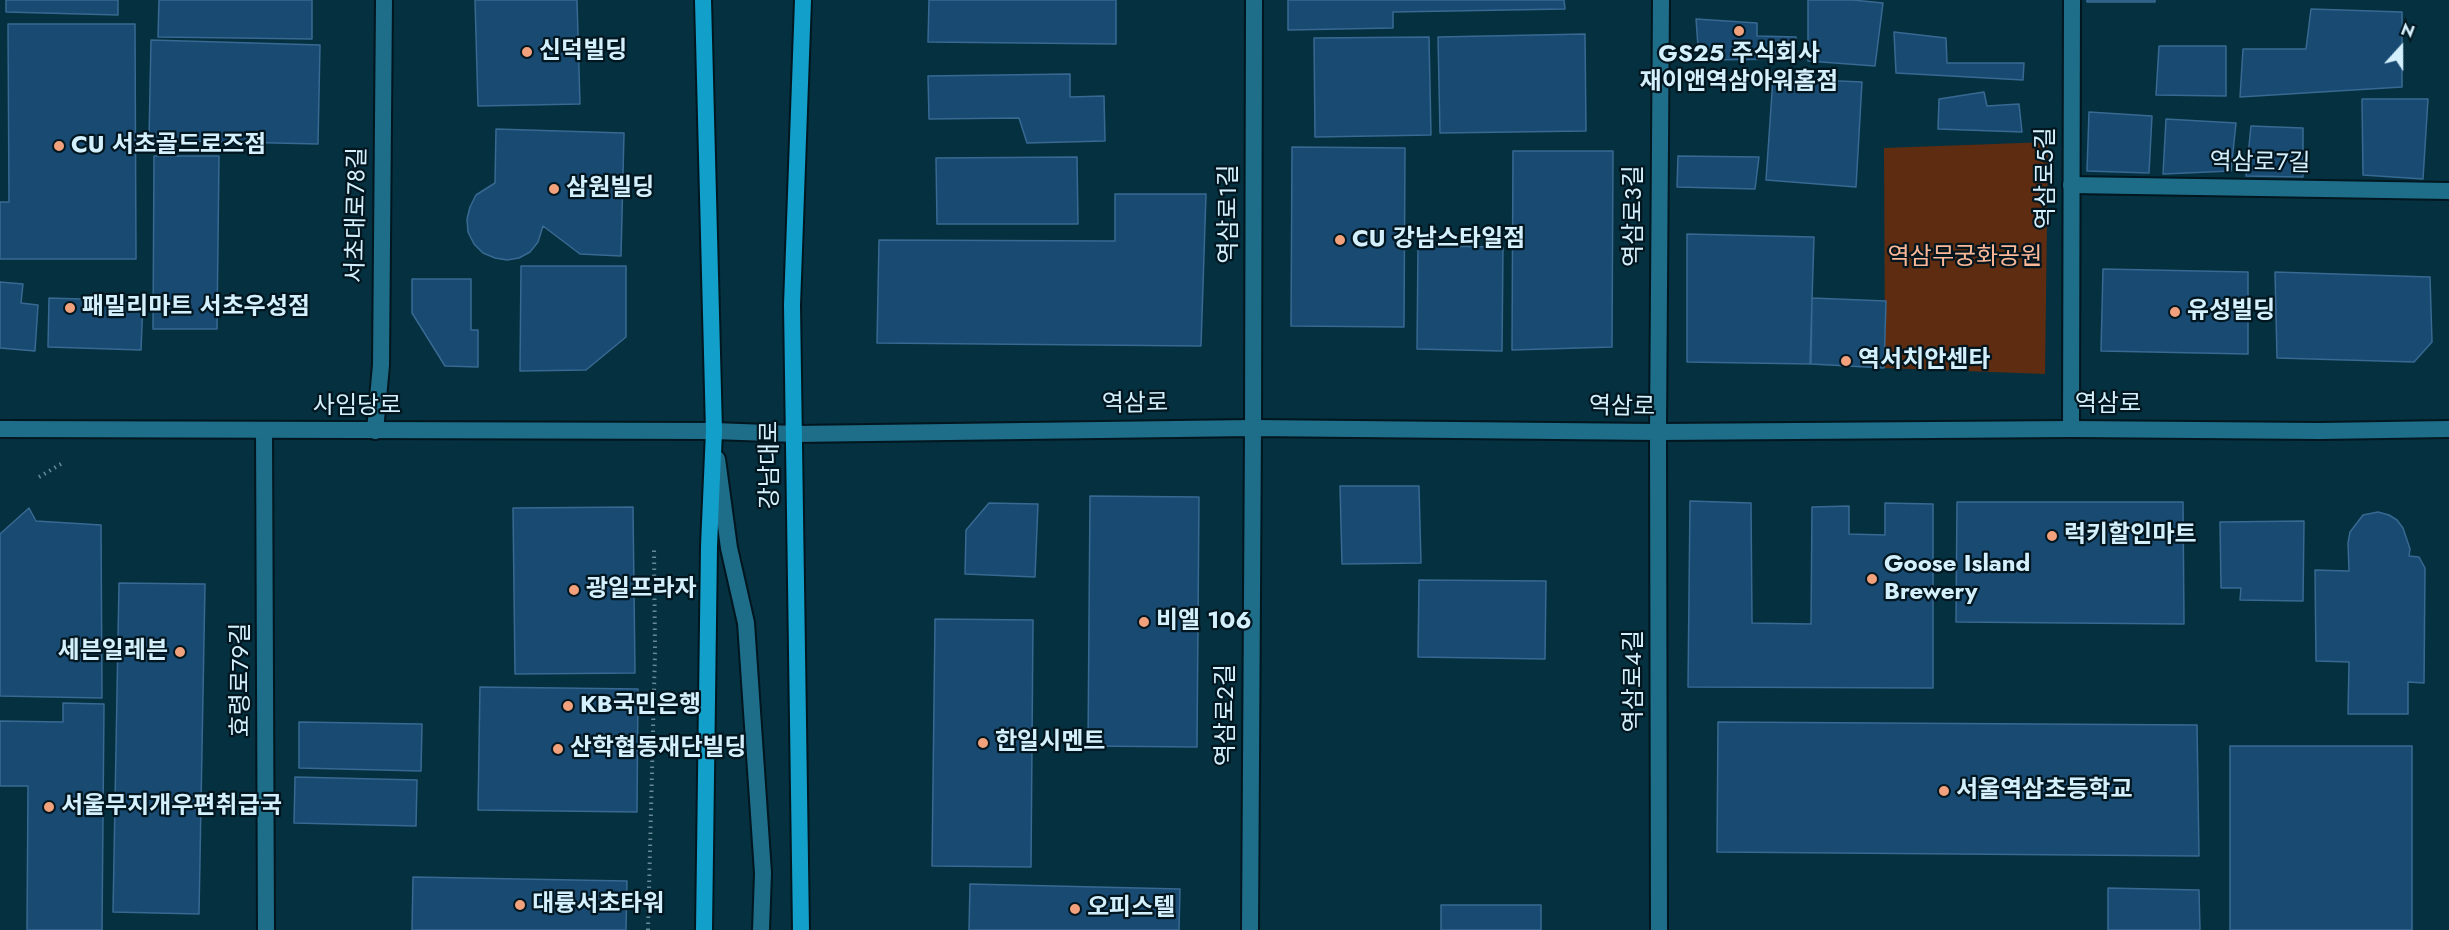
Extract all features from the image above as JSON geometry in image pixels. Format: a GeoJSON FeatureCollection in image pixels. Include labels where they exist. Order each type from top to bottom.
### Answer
{"type":"FeatureCollection","features":[{"type":"Feature","properties":{"kind":"main road","name":"서초대로78길"},"geometry":{"type":"LineString","coordinates":[[375,431],[381,365],[384,0]]}},
{"type":"Feature","properties":{"kind":"main road"},"geometry":{"type":"LineString","coordinates":[[703,0],[714,431],[709,546],[704,930]]}},
{"type":"Feature","properties":{"kind":"main road","name":"강남대로"},"geometry":{"type":"LineString","coordinates":[[801,930],[792,304],[803,0]]}},
{"type":"Feature","properties":{"kind":"main road","name":"역삼로1길"},"geometry":{"type":"LineString","coordinates":[[1253,428],[1254,0]]}},
{"type":"Feature","properties":{"kind":"main road","name":"역삼로3길"},"geometry":{"type":"LineString","coordinates":[[1658,432],[1660,0]]}},
{"type":"Feature","properties":{"kind":"main road","name":"역삼로5길"},"geometry":{"type":"LineString","coordinates":[[2071,429],[2072,0]]}},
{"type":"Feature","properties":{"kind":"main road","name":"역삼로7길"},"geometry":{"type":"LineString","coordinates":[[2071,185],[2449,191]]}},
{"type":"Feature","properties":{"kind":"main road","name":"역삼로"},"geometry":{"type":"LineString","coordinates":[[714,431],[795,434],[1253,428],[1658,432],[2449,429]]}},
{"type":"Feature","properties":{"kind":"main road","name":"역삼로2길"},"geometry":{"type":"LineString","coordinates":[[1250,930],[1253,428]]}},
{"type":"Feature","properties":{"kind":"main road","name":"사임당로"},"geometry":{"type":"LineString","coordinates":[[0,429],[714,431]]}},
{"type":"Feature","properties":{"kind":"main road","name":"효령로79길"},"geometry":{"type":"LineString","coordinates":[[264,430],[266,930]]}},
{"type":"Feature","properties":{"kind":"main road"},"geometry":{"type":"LineString","coordinates":[[714,431],[729,548],[746,623],[763,873],[761,930]]}},
{"type":"Feature","properties":{"kind":"main road","name":"역삼로4길"},"geometry":{"type":"LineString","coordinates":[[1658,432],[1659,930]]}},
{"type":"Feature","properties":{"kind":"path"},"geometry":{"type":"LineString","coordinates":[[39,477],[61,464]]}},
{"type":"Feature","properties":{"kind":"path"},"geometry":{"type":"LineString","coordinates":[[648,930],[656,652],[654,546]]}},
{"type":"Feature","properties":{"kind":"green space","name":"역삼무궁화공원"},"geometry":{"type":"Polygon","coordinates":[[[2048,142],[2045,374],[1885,368],[1884,148],[2048,142]]]}},
{"type":"Feature","properties":{"kind":"building"},"geometry":{"type":"Polygon","coordinates":[[[6,0],[118,0],[118,15],[6,12],[6,0]]]}},
{"type":"Feature","properties":{"kind":"building"},"geometry":{"type":"Polygon","coordinates":[[[159,0],[312,0],[312,39],[158,37],[159,0]]]}},
{"type":"Feature","properties":{"kind":"building","name":"신덕빌딩"},"geometry":{"type":"Polygon","coordinates":[[[475,0],[577,0],[580,104],[478,106],[475,0]]]}},
{"type":"Feature","properties":{"kind":"building"},"geometry":{"type":"Polygon","coordinates":[[[929,0],[1116,0],[1116,44],[928,42],[929,0]]]}},
{"type":"Feature","properties":{"kind":"building"},"geometry":{"type":"Polygon","coordinates":[[[1288,0],[1564,0],[1565,9],[1393,12],[1393,28],[1288,30],[1288,0]]]}},
{"type":"Feature","properties":{"kind":"building"},"geometry":{"type":"Polygon","coordinates":[[[1808,0],[1883,3],[1875,66],[1808,61],[1808,0]]]}},
{"type":"Feature","properties":{"kind":"building"},"geometry":{"type":"Polygon","coordinates":[[[2087,0],[2155,0],[2155,2],[2087,2],[2087,0]]]}},
{"type":"Feature","properties":{"kind":"building"},"geometry":{"type":"Polygon","coordinates":[[[2311,9],[2402,12],[2402,87],[2240,97],[2243,49],[2306,49],[2311,9]]]}},
{"type":"Feature","properties":{"kind":"building"},"geometry":{"type":"Polygon","coordinates":[[[1696,19],[1757,23],[1757,36],[1796,37],[1794,59],[1699,60],[1696,19]]]}},
{"type":"Feature","properties":{"kind":"building"},"geometry":{"type":"Polygon","coordinates":[[[8,24],[135,24],[136,259],[0,259],[0,202],[9,202],[8,24]]]}},
{"type":"Feature","properties":{"kind":"building"},"geometry":{"type":"Polygon","coordinates":[[[1894,32],[1946,38],[1947,63],[2024,63],[2023,80],[1896,73],[1894,32]]]}},
{"type":"Feature","properties":{"kind":"building"},"geometry":{"type":"Polygon","coordinates":[[[1585,34],[1586,131],[1440,133],[1438,37],[1585,34]]]}},
{"type":"Feature","properties":{"kind":"building"},"geometry":{"type":"Polygon","coordinates":[[[1429,37],[1431,135],[1315,137],[1314,38],[1429,37]]]}},
{"type":"Feature","properties":{"kind":"building"},"geometry":{"type":"Polygon","coordinates":[[[151,40],[320,45],[318,144],[149,140],[151,40]]]}},
{"type":"Feature","properties":{"kind":"building"},"geometry":{"type":"Polygon","coordinates":[[[2159,46],[2226,46],[2226,96],[2156,95],[2159,46]]]}},
{"type":"Feature","properties":{"kind":"building"},"geometry":{"type":"Polygon","coordinates":[[[1070,74],[1070,97],[1104,96],[1105,141],[1027,143],[1019,118],[929,119],[928,76],[1070,74]]]}},
{"type":"Feature","properties":{"kind":"building"},"geometry":{"type":"Polygon","coordinates":[[[1773,78],[1862,82],[1856,187],[1766,180],[1773,78]]]}},
{"type":"Feature","properties":{"kind":"building"},"geometry":{"type":"Polygon","coordinates":[[[1984,92],[1987,106],[2019,104],[2022,132],[1938,129],[1939,99],[1984,92]]]}},
{"type":"Feature","properties":{"kind":"building"},"geometry":{"type":"Polygon","coordinates":[[[2362,99],[2428,99],[2423,179],[2363,175],[2362,99]]]}},
{"type":"Feature","properties":{"kind":"building"},"geometry":{"type":"Polygon","coordinates":[[[2089,112],[2152,116],[2149,173],[2087,171],[2089,112]]]}},
{"type":"Feature","properties":{"kind":"building"},"geometry":{"type":"Polygon","coordinates":[[[2166,119],[2236,123],[2231,171],[2163,174],[2166,119]]]}},
{"type":"Feature","properties":{"kind":"building"},"geometry":{"type":"Polygon","coordinates":[[[2251,126],[2303,128],[2303,177],[2246,176],[2251,126]]]}},
{"type":"Feature","properties":{"kind":"building","name":"삼원빌딩"},"geometry":{"type":"Polygon","coordinates":[[[496,129],[624,133],[621,256],[580,254],[543,226],[538,242],[530,252],[519,258],[507,260],[495,258],[483,253],[474,244],[468,232],[467,219],[476,195],[495,183],[496,129]]]}},
{"type":"Feature","properties":{"kind":"building"},"geometry":{"type":"Polygon","coordinates":[[[1292,147],[1405,148],[1404,327],[1291,326],[1292,147]]]}},
{"type":"Feature","properties":{"kind":"building"},"geometry":{"type":"Polygon","coordinates":[[[1513,151],[1613,151],[1612,347],[1512,350],[1513,151]]]}},
{"type":"Feature","properties":{"kind":"building"},"geometry":{"type":"Polygon","coordinates":[[[154,156],[219,156],[217,329],[153,329],[154,156]]]}},
{"type":"Feature","properties":{"kind":"building"},"geometry":{"type":"Polygon","coordinates":[[[1678,156],[1759,157],[1755,189],[1677,187],[1678,156]]]}},
{"type":"Feature","properties":{"kind":"building"},"geometry":{"type":"Polygon","coordinates":[[[1077,157],[1078,224],[937,224],[936,158],[1077,157]]]}},
{"type":"Feature","properties":{"kind":"building"},"geometry":{"type":"Polygon","coordinates":[[[1115,194],[1206,194],[1201,346],[877,343],[879,240],[1115,241],[1115,194]]]}},
{"type":"Feature","properties":{"kind":"building"},"geometry":{"type":"Polygon","coordinates":[[[1687,234],[1814,237],[1810,364],[1687,362],[1687,234]]]}},
{"type":"Feature","properties":{"kind":"building"},"geometry":{"type":"Polygon","coordinates":[[[1418,246],[1503,247],[1502,351],[1417,349],[1418,246]]]}},
{"type":"Feature","properties":{"kind":"building"},"geometry":{"type":"Polygon","coordinates":[[[521,266],[626,266],[626,337],[586,370],[520,371],[521,266]]]}},
{"type":"Feature","properties":{"kind":"building","name":"유성빌딩"},"geometry":{"type":"Polygon","coordinates":[[[2103,269],[2248,272],[2248,354],[2101,351],[2103,269]]]}},
{"type":"Feature","properties":{"kind":"building"},"geometry":{"type":"Polygon","coordinates":[[[2275,272],[2430,277],[2432,342],[2414,362],[2277,358],[2275,272]]]}},
{"type":"Feature","properties":{"kind":"building"},"geometry":{"type":"Polygon","coordinates":[[[412,279],[471,279],[471,330],[478,330],[478,367],[445,366],[412,313],[412,279]]]}},
{"type":"Feature","properties":{"kind":"building"},"geometry":{"type":"Polygon","coordinates":[[[0,282],[23,284],[21,303],[38,305],[35,351],[0,348],[0,282]]]}},
{"type":"Feature","properties":{"kind":"building"},"geometry":{"type":"Polygon","coordinates":[[[49,298],[143,301],[141,350],[48,347],[49,298]]]}},
{"type":"Feature","properties":{"kind":"building"},"geometry":{"type":"Polygon","coordinates":[[[1812,298],[1886,301],[1884,368],[1811,364],[1812,298]]]}},
{"type":"Feature","properties":{"kind":"building"},"geometry":{"type":"Polygon","coordinates":[[[1340,486],[1419,486],[1421,563],[1342,564],[1340,486]]]}},
{"type":"Feature","properties":{"kind":"building","name":"비엘 106"},"geometry":{"type":"Polygon","coordinates":[[[1090,496],[1199,497],[1197,747],[1088,746],[1090,496]]]}},
{"type":"Feature","properties":{"kind":"building","name":"Goose Island Brewery"},"geometry":{"type":"Polygon","coordinates":[[[1690,501],[1751,503],[1752,623],[1811,624],[1812,507],[1849,506],[1849,534],[1885,535],[1885,503],[1933,504],[1933,688],[1688,687],[1690,501]]]}},
{"type":"Feature","properties":{"kind":"building"},"geometry":{"type":"Polygon","coordinates":[[[1957,502],[2183,502],[2184,624],[1956,622],[1957,502]]]}},
{"type":"Feature","properties":{"kind":"building"},"geometry":{"type":"Polygon","coordinates":[[[989,503],[1038,504],[1035,577],[965,574],[966,530],[989,503]]]}},
{"type":"Feature","properties":{"kind":"building","name":"광일프라자"},"geometry":{"type":"Polygon","coordinates":[[[633,507],[635,673],[515,674],[513,508],[633,507]]]}},
{"type":"Feature","properties":{"kind":"building"},"geometry":{"type":"Polygon","coordinates":[[[29,508],[36,521],[101,525],[102,698],[0,696],[0,534],[29,508]]]}},
{"type":"Feature","properties":{"kind":"building"},"geometry":{"type":"Polygon","coordinates":[[[2378,512],[2397,520],[2403,528],[2410,549],[2409,556],[2419,557],[2425,568],[2424,683],[2408,682],[2408,714],[2348,714],[2349,662],[2316,661],[2315,570],[2349,571],[2350,532],[2363,515],[2378,512]]]}},
{"type":"Feature","properties":{"kind":"building"},"geometry":{"type":"Polygon","coordinates":[[[2304,521],[2303,601],[2240,600],[2241,588],[2221,588],[2220,522],[2304,521]]]}},
{"type":"Feature","properties":{"kind":"building"},"geometry":{"type":"Polygon","coordinates":[[[1419,580],[1546,581],[1545,659],[1418,657],[1419,580]]]}},
{"type":"Feature","properties":{"kind":"building"},"geometry":{"type":"Polygon","coordinates":[[[119,583],[205,584],[199,914],[113,912],[119,583]]]}},
{"type":"Feature","properties":{"kind":"building","name":"한일시멘트"},"geometry":{"type":"Polygon","coordinates":[[[935,619],[1033,620],[1031,867],[932,866],[935,619]]]}},
{"type":"Feature","properties":{"kind":"building","name":"산학협동재단빌딩"},"geometry":{"type":"Polygon","coordinates":[[[480,687],[638,689],[637,812],[478,810],[480,687]]]}},
{"type":"Feature","properties":{"kind":"building"},"geometry":{"type":"Polygon","coordinates":[[[63,703],[104,704],[102,930],[27,930],[28,786],[0,786],[0,721],[63,722],[63,703]]]}},
{"type":"Feature","properties":{"kind":"building"},"geometry":{"type":"Polygon","coordinates":[[[299,722],[422,724],[421,771],[299,768],[299,722]]]}},
{"type":"Feature","properties":{"kind":"building"},"geometry":{"type":"Polygon","coordinates":[[[1718,722],[2197,725],[2199,856],[1717,852],[1718,722]]]}},
{"type":"Feature","properties":{"kind":"building"},"geometry":{"type":"Polygon","coordinates":[[[2230,746],[2412,746],[2412,930],[2230,930],[2230,746]]]}},
{"type":"Feature","properties":{"kind":"building"},"geometry":{"type":"Polygon","coordinates":[[[295,777],[417,780],[416,826],[294,823],[295,777]]]}},
{"type":"Feature","properties":{"kind":"building","name":"대륭서초타워"},"geometry":{"type":"Polygon","coordinates":[[[413,877],[627,881],[626,930],[412,930],[413,877]]]}},
{"type":"Feature","properties":{"kind":"building","name":"오피스텔"},"geometry":{"type":"Polygon","coordinates":[[[970,884],[1180,889],[1179,930],[969,930],[970,884]]]}},
{"type":"Feature","properties":{"kind":"building"},"geometry":{"type":"Polygon","coordinates":[[[2108,888],[2199,890],[2200,930],[2108,930],[2108,888]]]}},
{"type":"Feature","properties":{"kind":"building"},"geometry":{"type":"Polygon","coordinates":[[[1441,905],[1541,905],[1541,930],[1441,930],[1441,905]]]}},
{"type":"Feature","properties":{"kind":"place","name":"GS25 주식회사 재이앤역삼아워홈점"},"geometry":{"type":"Point","coordinates":[1739,31]}},
{"type":"Feature","properties":{"kind":"place","name":"신덕빌딩"},"geometry":{"type":"Point","coordinates":[527,52]}},
{"type":"Feature","properties":{"kind":"place","name":"CU 서초골드로즈점"},"geometry":{"type":"Point","coordinates":[59,146]}},
{"type":"Feature","properties":{"kind":"place","name":"삼원빌딩"},"geometry":{"type":"Point","coordinates":[554,189]}},
{"type":"Feature","properties":{"kind":"place","name":"CU 강남스타일점"},"geometry":{"type":"Point","coordinates":[1340,240]}},
{"type":"Feature","properties":{"kind":"place","name":"패밀리마트 서초우성점"},"geometry":{"type":"Point","coordinates":[70,308]}},
{"type":"Feature","properties":{"kind":"place","name":"유성빌딩"},"geometry":{"type":"Point","coordinates":[2175,312]}},
{"type":"Feature","properties":{"kind":"place","name":"역서치안센타"},"geometry":{"type":"Point","coordinates":[1846,361]}},
{"type":"Feature","properties":{"kind":"place","name":"럭키할인마트"},"geometry":{"type":"Point","coordinates":[2052,536]}},
{"type":"Feature","properties":{"kind":"place","name":"Goose Island Brewery"},"geometry":{"type":"Point","coordinates":[1872,579]}},
{"type":"Feature","properties":{"kind":"place","name":"광일프라자"},"geometry":{"type":"Point","coordinates":[574,590]}},
{"type":"Feature","properties":{"kind":"place","name":"비엘 106"},"geometry":{"type":"Point","coordinates":[1144,622]}},
{"type":"Feature","properties":{"kind":"place","name":"세븐일레븐"},"geometry":{"type":"Point","coordinates":[180,652]}},
{"type":"Feature","properties":{"kind":"place","name":"KB국민은행"},"geometry":{"type":"Point","coordinates":[568,706]}},
{"type":"Feature","properties":{"kind":"place","name":"한일시멘트"},"geometry":{"type":"Point","coordinates":[983,743]}},
{"type":"Feature","properties":{"kind":"place","name":"산학협동재단빌딩"},"geometry":{"type":"Point","coordinates":[558,749]}},
{"type":"Feature","properties":{"kind":"place","name":"서울역삼초등학교"},"geometry":{"type":"Point","coordinates":[1944,791]}},
{"type":"Feature","properties":{"kind":"place","name":"서울무지개우편취급국"},"geometry":{"type":"Point","coordinates":[49,807]}},
{"type":"Feature","properties":{"kind":"place","name":"대륭서초타워"},"geometry":{"type":"Point","coordinates":[520,905]}},
{"type":"Feature","properties":{"kind":"place","name":"오피스텔"},"geometry":{"type":"Point","coordinates":[1075,909]}}]}
